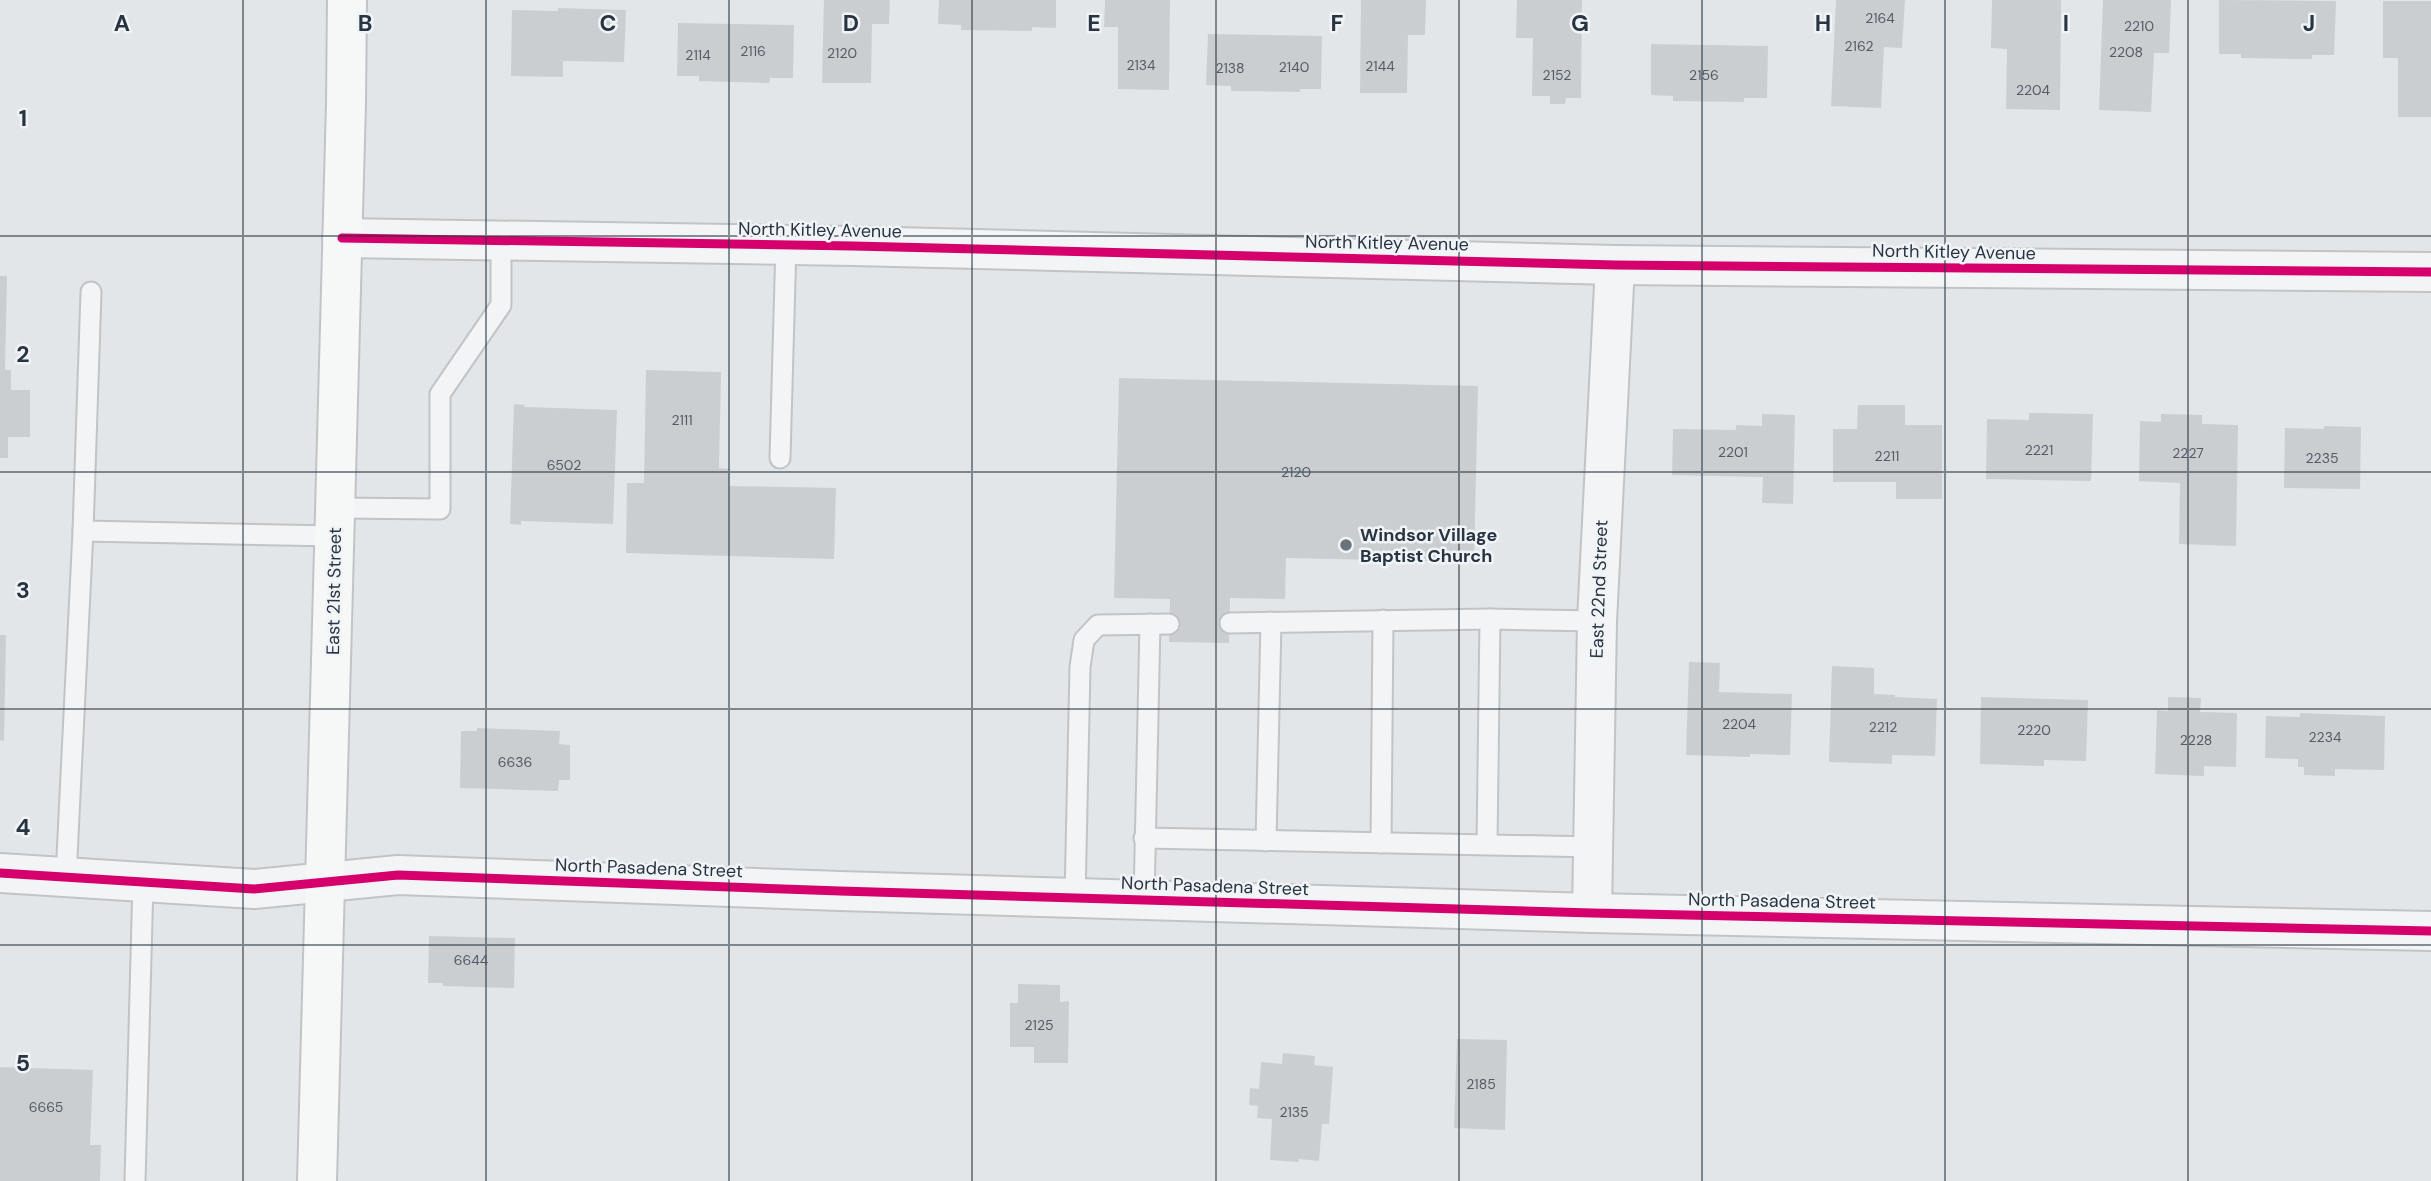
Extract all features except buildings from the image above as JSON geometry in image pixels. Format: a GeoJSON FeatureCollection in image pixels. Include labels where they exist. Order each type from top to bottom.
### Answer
{"type":"FeatureCollection","features":[{"type":"Feature","properties":{"kind":"main road","name":"East 21st Street"},"geometry":{"type":"LineString","coordinates":[[317,1181],[347,0]]}},
{"type":"Feature","properties":{"kind":"street","name":"North Kitley Avenue"},"geometry":{"type":"LineString","coordinates":[[342,238],[786,244],[1615,265],[2431,272]]}},
{"type":"Feature","properties":{"kind":"street","name":"East 22nd Street"},"geometry":{"type":"LineString","coordinates":[[1592,913],[1597,621],[1615,265]]}},
{"type":"Feature","properties":{"kind":"street","name":"North Pasadena Street"},"geometry":{"type":"LineString","coordinates":[[0,873],[254,889],[398,875],[1592,913],[2431,931]]}},
{"type":"Feature","properties":{"kind":"lane"},"geometry":{"type":"LineString","coordinates":[[83,531],[335,522],[440,509],[440,394],[501,304],[501,240]]}},
{"type":"Feature","properties":{"kind":"lane"},"geometry":{"type":"LineString","coordinates":[[780,458],[786,244]]}},
{"type":"Feature","properties":{"kind":"lane"},"geometry":{"type":"LineString","coordinates":[[66,877],[83,531],[91,292]]}},
{"type":"Feature","properties":{"kind":"lane"},"geometry":{"type":"LineString","coordinates":[[1230,623],[1490,619],[1597,621]]}},
{"type":"Feature","properties":{"kind":"lane"},"geometry":{"type":"LineString","coordinates":[[1487,844],[1490,619]]}},
{"type":"Feature","properties":{"kind":"lane"},"geometry":{"type":"LineString","coordinates":[[1381,843],[1383,620]]}},
{"type":"Feature","properties":{"kind":"lane"},"geometry":{"type":"LineString","coordinates":[[1266,841],[1271,622]]}},
{"type":"Feature","properties":{"kind":"lane"},"geometry":{"type":"LineString","coordinates":[[1075,898],[1080,667],[1084,640],[1098,625],[1160,624],[1144,838],[1144,900]]}},
{"type":"Feature","properties":{"kind":"lane"},"geometry":{"type":"LineString","coordinates":[[1144,838],[1594,846]]}},
{"type":"Feature","properties":{"kind":"lane"},"geometry":{"type":"LineString","coordinates":[[135,1181],[143,882]]}},
{"type":"Feature","properties":{"kind":"cycle path"},"geometry":{"type":"LineString","coordinates":[[342,238],[853,246],[1615,265],[2431,272]]}},
{"type":"Feature","properties":{"kind":"cycle path"},"geometry":{"type":"LineString","coordinates":[[0,873],[254,889],[398,875],[1592,913],[2431,931]]}},
{"type":"Feature","properties":{"kind":"place","name":"Windsor Village Baptist Church"},"geometry":{"type":"Point","coordinates":[1346,545]}}]}
